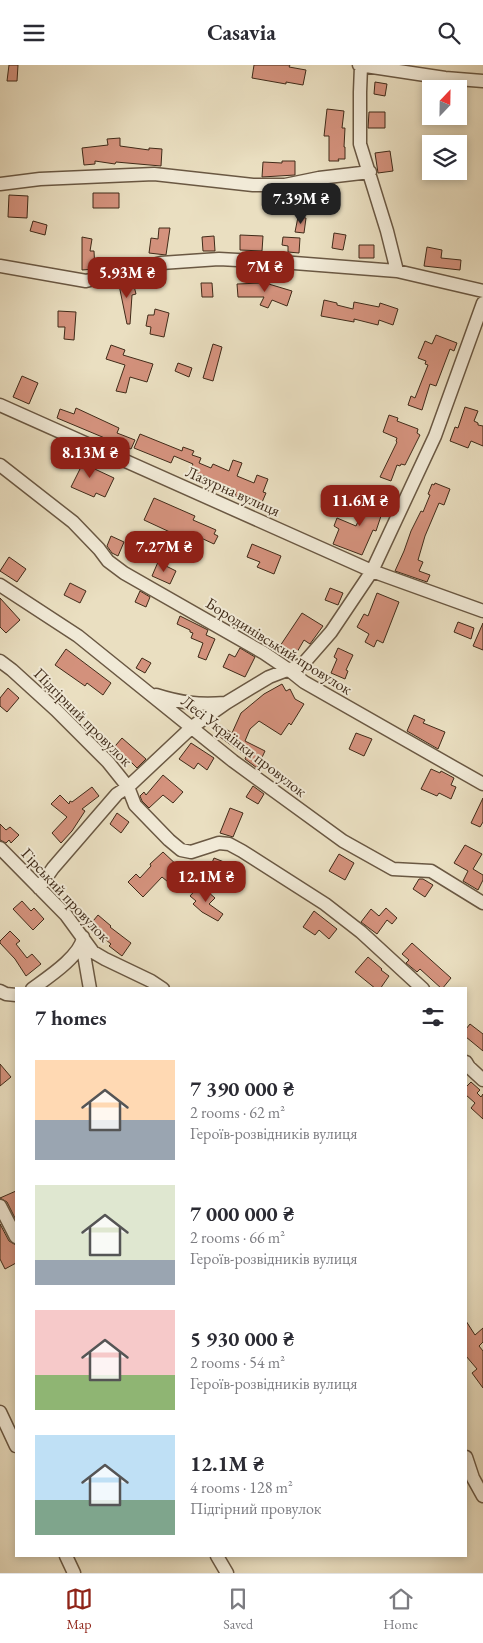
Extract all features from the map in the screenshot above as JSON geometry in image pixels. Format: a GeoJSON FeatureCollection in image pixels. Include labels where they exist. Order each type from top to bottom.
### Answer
{"type":"FeatureCollection","features":[{"type":"Feature","properties":{"kind":"street"},"geometry":{"type":"LineString","coordinates":[[397,271],[370,172],[360,144],[360,65],[445,79],[483,81]]}},
{"type":"Feature","properties":{"kind":"street"},"geometry":{"type":"LineString","coordinates":[[0,183],[40,179],[154,174],[253,185],[285,185],[319,178],[370,172]]}},
{"type":"Feature","properties":{"kind":"street"},"geometry":{"type":"LineString","coordinates":[[0,266],[86,281],[161,263],[219,259],[397,271],[483,291]]}},
{"type":"Feature","properties":{"kind":"street"},"geometry":{"type":"LineString","coordinates":[[39,888],[53,868],[117,794],[128,787],[192,727],[226,703],[269,677],[303,664],[331,632],[372,571],[436,436],[483,303]]}},
{"type":"Feature","properties":{"kind":"street","name":"Лазурна вулиця"},"geometry":{"type":"LineString","coordinates":[[0,405],[372,571],[483,611]]}},
{"type":"Feature","properties":{"kind":"street","name":"Бородинівський провулок"},"geometry":{"type":"LineString","coordinates":[[0,465],[73,522],[108,561],[124,573],[264,653],[304,682],[483,784]]}},
{"type":"Feature","properties":{"kind":"street","name":"Лесі Українки провулок"},"geometry":{"type":"LineString","coordinates":[[0,585],[78,636],[233,761],[343,841],[394,869],[432,871],[483,903]]}},
{"type":"Feature","properties":{"kind":"street","name":"Підгірний провулок"},"geometry":{"type":"LineString","coordinates":[[0,661],[56,710],[108,762],[128,787],[135,805],[181,850],[191,852],[219,843],[229,844],[242,851],[325,904],[361,931],[421,987]]}},
{"type":"Feature","properties":{"kind":"street"},"geometry":{"type":"LineString","coordinates":[[149,693],[178,702],[201,705],[226,703]]}},
{"type":"Feature","properties":{"kind":"street","name":"Гірський провулок"},"geometry":{"type":"LineString","coordinates":[[0,848],[66,915],[82,940],[93,952],[160,987]]}},
{"type":"Feature","properties":{"kind":"street"},"geometry":{"type":"LineString","coordinates":[[35,987],[53,975],[82,940]]}},
{"type":"Feature","properties":{"kind":"street"},"geometry":{"type":"LineString","coordinates":[[82,940],[90,987]]}},
{"type":"Feature","properties":{"kind":"street"},"geometry":{"type":"LineString","coordinates":[[0,991],[15,995]]}},
{"type":"Feature","properties":{"kind":"street"},"geometry":{"type":"LineString","coordinates":[[467,1064],[483,1080]]}},
{"type":"Feature","properties":{"kind":"street"},"geometry":{"type":"LineString","coordinates":[[0,1206],[15,1235]]}},
{"type":"Feature","properties":{"kind":"street"},"geometry":{"type":"LineString","coordinates":[[0,1412],[15,1444]]}},
{"type":"Feature","properties":{"kind":"street"},"geometry":{"type":"LineString","coordinates":[[467,1460],[483,1496]]}},
{"type":"Feature","properties":{"kind":"street"},"geometry":{"type":"LineString","coordinates":[[66,1557],[74,1573]]}},
{"type":"Feature","properties":{"kind":"street"},"geometry":{"type":"LineString","coordinates":[[219,1557],[227,1573]]}},
{"type":"Feature","properties":{"kind":"building"},"geometry":{"type":"Polygon","coordinates":[[[9,65],[18,65],[17,81],[7,81],[9,65]]]}},
{"type":"Feature","properties":{"kind":"building"},"geometry":{"type":"Polygon","coordinates":[[[254,65],[290,65],[289,67],[306,70],[303,85],[252,78],[254,65]]]}},
{"type":"Feature","properties":{"kind":"building"},"geometry":{"type":"Polygon","coordinates":[[[375,82],[387,84],[385,96],[374,94],[375,82]]]}},
{"type":"Feature","properties":{"kind":"building"},"geometry":{"type":"Polygon","coordinates":[[[327,109],[344,111],[342,128],[345,128],[345,159],[338,159],[339,161],[329,161],[329,136],[324,136],[327,109]]]}},
{"type":"Feature","properties":{"kind":"building"},"geometry":{"type":"Polygon","coordinates":[[[369,112],[385,112],[385,128],[368,128],[369,112]]]}},
{"type":"Feature","properties":{"kind":"building"},"geometry":{"type":"Polygon","coordinates":[[[120,138],[120,146],[149,150],[149,148],[162,149],[161,166],[95,161],[95,164],[84,165],[82,148],[108,145],[107,139],[120,138]]]}},
{"type":"Feature","properties":{"kind":"building"},"geometry":{"type":"Polygon","coordinates":[[[390,151],[393,171],[378,173],[375,153],[390,151]]]}},
{"type":"Feature","properties":{"kind":"building"},"geometry":{"type":"Polygon","coordinates":[[[282,161],[295,161],[295,175],[262,177],[263,162],[282,163],[282,161]]]}},
{"type":"Feature","properties":{"kind":"building"},"geometry":{"type":"Polygon","coordinates":[[[93,193],[119,193],[119,208],[93,208],[93,193]]]}},
{"type":"Feature","properties":{"kind":"building"},"geometry":{"type":"Polygon","coordinates":[[[9,195],[28,196],[27,218],[8,217],[9,195]]]}},
{"type":"Feature","properties":{"kind":"building"},"geometry":{"type":"Polygon","coordinates":[[[298,217],[306,218],[304,233],[295,232],[298,217]]]}},
{"type":"Feature","properties":{"kind":"building"},"geometry":{"type":"Polygon","coordinates":[[[33,221],[47,225],[45,235],[30,231],[33,221]]]}},
{"type":"Feature","properties":{"kind":"building"},"geometry":{"type":"Polygon","coordinates":[[[159,228],[170,228],[166,255],[149,253],[151,238],[158,239],[159,228]]]}},
{"type":"Feature","properties":{"kind":"building"},"geometry":{"type":"Polygon","coordinates":[[[334,233],[346,235],[343,250],[332,248],[334,233]]]}},
{"type":"Feature","properties":{"kind":"building"},"geometry":{"type":"Polygon","coordinates":[[[240,235],[263,236],[262,251],[240,250],[240,235]]]}},
{"type":"Feature","properties":{"kind":"building"},"geometry":{"type":"Polygon","coordinates":[[[214,236],[215,251],[203,251],[202,237],[214,236]]]}},
{"type":"Feature","properties":{"kind":"building"},"geometry":{"type":"Polygon","coordinates":[[[82,237],[92,239],[90,251],[94,251],[95,269],[82,270],[82,237]]]}},
{"type":"Feature","properties":{"kind":"building"},"geometry":{"type":"Polygon","coordinates":[[[283,237],[300,238],[299,253],[288,252],[288,246],[282,245],[283,237]]]}},
{"type":"Feature","properties":{"kind":"building"},"geometry":{"type":"Polygon","coordinates":[[[359,245],[374,245],[374,258],[359,258],[359,245]]]}},
{"type":"Feature","properties":{"kind":"building"},"geometry":{"type":"Polygon","coordinates":[[[427,247],[442,250],[441,258],[461,260],[460,270],[424,266],[427,247]]]}},
{"type":"Feature","properties":{"kind":"building"},"geometry":{"type":"Polygon","coordinates":[[[133,282],[136,294],[132,295],[130,324],[127,324],[119,285],[133,282]]]}},
{"type":"Feature","properties":{"kind":"building"},"geometry":{"type":"Polygon","coordinates":[[[262,282],[292,291],[287,306],[272,300],[268,308],[260,305],[264,297],[238,297],[237,284],[262,282]]]}},
{"type":"Feature","properties":{"kind":"building"},"geometry":{"type":"Polygon","coordinates":[[[201,283],[212,283],[213,297],[202,297],[201,283]]]}},
{"type":"Feature","properties":{"kind":"building"},"geometry":{"type":"Polygon","coordinates":[[[324,300],[353,309],[354,302],[379,307],[380,303],[398,309],[393,325],[379,320],[378,325],[354,319],[354,322],[321,316],[324,300]]]}},
{"type":"Feature","properties":{"kind":"building"},"geometry":{"type":"Polygon","coordinates":[[[155,309],[169,313],[164,337],[150,334],[151,327],[146,326],[148,315],[154,315],[155,309]]]}},
{"type":"Feature","properties":{"kind":"building"},"geometry":{"type":"Polygon","coordinates":[[[58,311],[76,312],[74,340],[64,339],[65,327],[58,327],[58,311]]]}},
{"type":"Feature","properties":{"kind":"building"},"geometry":{"type":"Polygon","coordinates":[[[436,335],[457,343],[454,351],[450,349],[436,386],[430,384],[422,410],[408,405],[411,396],[415,398],[428,365],[425,364],[426,361],[418,358],[425,341],[432,344],[436,335]]]}},
{"type":"Feature","properties":{"kind":"building"},"geometry":{"type":"Polygon","coordinates":[[[213,344],[222,347],[213,381],[203,378],[213,344]]]}},
{"type":"Feature","properties":{"kind":"building"},"geometry":{"type":"Polygon","coordinates":[[[111,345],[125,350],[123,355],[153,364],[147,382],[130,377],[126,393],[116,391],[125,365],[106,359],[111,345]]]}},
{"type":"Feature","properties":{"kind":"building"},"geometry":{"type":"Polygon","coordinates":[[[178,363],[192,368],[189,377],[175,371],[178,363]]]}},
{"type":"Feature","properties":{"kind":"building"},"geometry":{"type":"Polygon","coordinates":[[[22,376],[38,383],[29,404],[13,397],[22,376]]]}},
{"type":"Feature","properties":{"kind":"building"},"geometry":{"type":"Polygon","coordinates":[[[465,407],[478,411],[474,421],[478,425],[483,426],[483,446],[471,441],[468,448],[450,441],[455,427],[458,428],[465,407]]]}},
{"type":"Feature","properties":{"kind":"building"},"geometry":{"type":"Polygon","coordinates":[[[76,408],[119,428],[117,433],[135,440],[131,449],[57,418],[60,409],[74,414],[76,408]]]}},
{"type":"Feature","properties":{"kind":"building"},"geometry":{"type":"Polygon","coordinates":[[[389,415],[398,418],[397,421],[418,429],[417,433],[420,435],[405,465],[397,465],[391,481],[380,477],[397,442],[397,438],[383,432],[389,415]]]}},
{"type":"Feature","properties":{"kind":"building"},"geometry":{"type":"Polygon","coordinates":[[[140,434],[182,451],[183,447],[194,451],[192,455],[201,458],[199,463],[211,468],[213,464],[229,471],[233,460],[242,463],[237,476],[254,483],[257,475],[268,479],[263,492],[266,493],[260,507],[235,496],[236,492],[223,487],[223,485],[190,470],[193,464],[174,456],[171,463],[134,448],[140,434]]]}},
{"type":"Feature","properties":{"kind":"building"},"geometry":{"type":"Polygon","coordinates":[[[72,456],[85,462],[84,464],[114,478],[105,497],[96,493],[94,497],[71,487],[80,469],[69,464],[72,456]]]}},
{"type":"Feature","properties":{"kind":"building"},"geometry":{"type":"Polygon","coordinates":[[[435,483],[450,489],[444,505],[439,503],[425,536],[418,560],[423,562],[419,571],[430,575],[427,582],[395,571],[411,531],[421,511],[423,512],[432,484],[434,485],[435,483]]]}},
{"type":"Feature","properties":{"kind":"building"},"geometry":{"type":"Polygon","coordinates":[[[370,495],[386,501],[376,531],[373,530],[362,555],[333,544],[339,529],[334,526],[337,518],[356,526],[370,495]]]}},
{"type":"Feature","properties":{"kind":"building"},"geometry":{"type":"Polygon","coordinates":[[[154,498],[195,516],[193,520],[216,530],[214,534],[218,536],[214,544],[188,532],[185,539],[144,520],[154,498]]]}},
{"type":"Feature","properties":{"kind":"building"},"geometry":{"type":"Polygon","coordinates":[[[111,536],[124,542],[118,556],[112,553],[107,546],[111,536]]]}},
{"type":"Feature","properties":{"kind":"building"},"geometry":{"type":"Polygon","coordinates":[[[252,544],[281,556],[274,574],[257,567],[260,562],[247,557],[252,544]]]}},
{"type":"Feature","properties":{"kind":"building"},"geometry":{"type":"Polygon","coordinates":[[[9,557],[26,569],[17,582],[0,571],[9,557]]]}},
{"type":"Feature","properties":{"kind":"building"},"geometry":{"type":"Polygon","coordinates":[[[158,562],[176,571],[170,584],[152,576],[158,562]]]}},
{"type":"Feature","properties":{"kind":"building"},"geometry":{"type":"Polygon","coordinates":[[[70,583],[86,591],[80,603],[64,595],[70,583]]]}},
{"type":"Feature","properties":{"kind":"building"},"geometry":{"type":"Polygon","coordinates":[[[330,588],[343,593],[338,605],[325,600],[330,588]]]}},
{"type":"Feature","properties":{"kind":"building"},"geometry":{"type":"Polygon","coordinates":[[[140,591],[150,597],[146,607],[135,602],[140,591]]]}},
{"type":"Feature","properties":{"kind":"building"},"geometry":{"type":"Polygon","coordinates":[[[377,593],[399,602],[383,643],[377,640],[374,647],[365,642],[369,634],[357,627],[364,614],[368,616],[377,593]]]}},
{"type":"Feature","properties":{"kind":"building"},"geometry":{"type":"Polygon","coordinates":[[[0,598],[20,620],[6,633],[0,627],[0,598]]]}},
{"type":"Feature","properties":{"kind":"building"},"geometry":{"type":"Polygon","coordinates":[[[302,613],[323,626],[310,644],[304,640],[293,659],[289,660],[276,652],[302,613]]]}},
{"type":"Feature","properties":{"kind":"building"},"geometry":{"type":"Polygon","coordinates":[[[180,616],[208,630],[206,635],[215,639],[206,660],[198,657],[203,643],[191,638],[193,633],[190,630],[177,624],[180,616]]]}},
{"type":"Feature","properties":{"kind":"building"},"geometry":{"type":"Polygon","coordinates":[[[458,622],[474,628],[471,639],[454,632],[458,622]]]}},
{"type":"Feature","properties":{"kind":"building"},"geometry":{"type":"Polygon","coordinates":[[[483,623],[483,650],[473,646],[483,623]]]}},
{"type":"Feature","properties":{"kind":"building"},"geometry":{"type":"Polygon","coordinates":[[[240,648],[255,657],[245,677],[223,667],[229,654],[235,657],[240,648]]]}},
{"type":"Feature","properties":{"kind":"building"},"geometry":{"type":"Polygon","coordinates":[[[338,648],[353,655],[346,670],[348,671],[345,679],[331,673],[337,659],[334,657],[338,648]]]}},
{"type":"Feature","properties":{"kind":"building"},"geometry":{"type":"Polygon","coordinates":[[[66,649],[111,683],[103,695],[87,683],[85,686],[55,665],[66,649]]]}},
{"type":"Feature","properties":{"kind":"building"},"geometry":{"type":"Polygon","coordinates":[[[142,658],[151,663],[145,673],[136,668],[142,658]]]}},
{"type":"Feature","properties":{"kind":"building"},"geometry":{"type":"Polygon","coordinates":[[[282,684],[286,691],[290,689],[295,699],[304,704],[291,725],[289,723],[281,735],[259,721],[250,729],[245,741],[265,751],[257,768],[245,759],[246,756],[220,737],[226,729],[232,733],[241,713],[264,694],[282,684]]]}},
{"type":"Feature","properties":{"kind":"building"},"geometry":{"type":"Polygon","coordinates":[[[8,688],[19,698],[7,712],[0,706],[0,698],[8,688]]]}},
{"type":"Feature","properties":{"kind":"building"},"geometry":{"type":"Polygon","coordinates":[[[414,715],[425,720],[423,723],[445,732],[438,749],[407,731],[414,715]]]}},
{"type":"Feature","properties":{"kind":"building"},"geometry":{"type":"Polygon","coordinates":[[[356,733],[372,739],[364,756],[349,749],[356,733]]]}},
{"type":"Feature","properties":{"kind":"building"},"geometry":{"type":"Polygon","coordinates":[[[122,738],[146,759],[137,768],[125,756],[123,758],[121,756],[117,761],[110,752],[122,738]]]}},
{"type":"Feature","properties":{"kind":"building"},"geometry":{"type":"Polygon","coordinates":[[[191,743],[214,758],[207,770],[198,763],[194,769],[179,759],[191,743]]]}},
{"type":"Feature","properties":{"kind":"building"},"geometry":{"type":"Polygon","coordinates":[[[431,769],[440,773],[441,771],[454,778],[451,785],[456,787],[451,799],[439,793],[437,796],[421,789],[431,769]]]}},
{"type":"Feature","properties":{"kind":"building"},"geometry":{"type":"Polygon","coordinates":[[[163,775],[183,792],[173,803],[163,795],[149,808],[140,796],[144,792],[146,795],[163,775]]]}},
{"type":"Feature","properties":{"kind":"building"},"geometry":{"type":"Polygon","coordinates":[[[253,786],[264,794],[258,804],[246,797],[253,786]]]}},
{"type":"Feature","properties":{"kind":"building"},"geometry":{"type":"Polygon","coordinates":[[[92,787],[99,796],[82,809],[85,811],[72,831],[61,843],[52,833],[67,817],[51,804],[60,795],[69,804],[70,801],[72,802],[92,787]]]}},
{"type":"Feature","properties":{"kind":"building"},"geometry":{"type":"Polygon","coordinates":[[[483,798],[483,822],[480,827],[471,823],[483,798]]]}},
{"type":"Feature","properties":{"kind":"building"},"geometry":{"type":"Polygon","coordinates":[[[230,808],[243,813],[233,837],[220,833],[230,808]]]}},
{"type":"Feature","properties":{"kind":"building"},"geometry":{"type":"Polygon","coordinates":[[[117,813],[129,822],[121,833],[110,824],[117,813]]]}},
{"type":"Feature","properties":{"kind":"building"},"geometry":{"type":"Polygon","coordinates":[[[0,824],[6,830],[10,827],[19,835],[11,843],[9,840],[6,843],[0,840],[0,824]]]}},
{"type":"Feature","properties":{"kind":"building"},"geometry":{"type":"Polygon","coordinates":[[[465,845],[482,854],[473,869],[483,875],[483,880],[478,890],[463,881],[468,871],[454,863],[465,845]]]}},
{"type":"Feature","properties":{"kind":"building"},"geometry":{"type":"Polygon","coordinates":[[[163,852],[180,868],[168,882],[162,877],[143,897],[128,882],[136,874],[140,878],[151,866],[150,864],[163,852]]]}},
{"type":"Feature","properties":{"kind":"building"},"geometry":{"type":"Polygon","coordinates":[[[339,854],[354,863],[345,880],[329,871],[339,854]]]}},
{"type":"Feature","properties":{"kind":"building"},"geometry":{"type":"Polygon","coordinates":[[[214,858],[229,864],[227,868],[242,875],[238,884],[208,872],[214,858]]]}},
{"type":"Feature","properties":{"kind":"building"},"geometry":{"type":"Polygon","coordinates":[[[419,879],[423,879],[433,885],[425,897],[413,889],[419,879]]]}},
{"type":"Feature","properties":{"kind":"building"},"geometry":{"type":"Polygon","coordinates":[[[200,885],[215,898],[209,904],[223,914],[218,921],[202,912],[193,904],[196,901],[190,896],[200,885]]]}},
{"type":"Feature","properties":{"kind":"building"},"geometry":{"type":"Polygon","coordinates":[[[22,901],[31,911],[34,908],[44,919],[33,930],[13,909],[22,901]]]}},
{"type":"Feature","properties":{"kind":"building"},"geometry":{"type":"Polygon","coordinates":[[[386,908],[397,918],[392,924],[387,920],[377,934],[361,922],[371,909],[379,916],[386,908]]]}},
{"type":"Feature","properties":{"kind":"building"},"geometry":{"type":"Polygon","coordinates":[[[314,911],[337,929],[329,939],[319,930],[315,935],[303,927],[314,911]]]}},
{"type":"Feature","properties":{"kind":"building"},"geometry":{"type":"Polygon","coordinates":[[[98,915],[131,943],[122,956],[89,926],[98,915]]]}},
{"type":"Feature","properties":{"kind":"building"},"geometry":{"type":"Polygon","coordinates":[[[10,931],[20,941],[16,944],[27,958],[32,954],[41,964],[26,976],[15,959],[0,943],[10,931]]]}},
{"type":"Feature","properties":{"kind":"building"},"geometry":{"type":"Polygon","coordinates":[[[412,943],[451,978],[444,987],[440,987],[420,969],[417,972],[406,963],[409,960],[402,954],[412,943]]]}},
{"type":"Feature","properties":{"kind":"building"},"geometry":{"type":"Polygon","coordinates":[[[368,957],[389,976],[381,987],[374,987],[355,972],[368,957]]]}},
{"type":"Feature","properties":{"kind":"building"},"geometry":{"type":"Polygon","coordinates":[[[470,1024],[483,1034],[483,1051],[467,1038],[467,1028],[470,1024]]]}},
{"type":"Feature","properties":{"kind":"building"},"geometry":{"type":"Polygon","coordinates":[[[0,1064],[11,1077],[0,1086],[0,1064]]]}},
{"type":"Feature","properties":{"kind":"building"},"geometry":{"type":"Polygon","coordinates":[[[471,1082],[480,1090],[477,1093],[481,1097],[483,1094],[483,1119],[471,1108],[475,1103],[467,1096],[467,1086],[471,1082]]]}},
{"type":"Feature","properties":{"kind":"building"},"geometry":{"type":"Polygon","coordinates":[[[15,1191],[15,1218],[7,1202],[0,1198],[15,1191]]]}},
{"type":"Feature","properties":{"kind":"building"},"geometry":{"type":"Polygon","coordinates":[[[0,1224],[9,1241],[15,1244],[15,1264],[5,1269],[0,1259],[0,1224]]]}},
{"type":"Feature","properties":{"kind":"building"},"geometry":{"type":"Polygon","coordinates":[[[467,1323],[475,1335],[483,1328],[483,1342],[479,1346],[483,1351],[483,1388],[472,1373],[477,1369],[467,1357],[467,1323]]]}}]}
